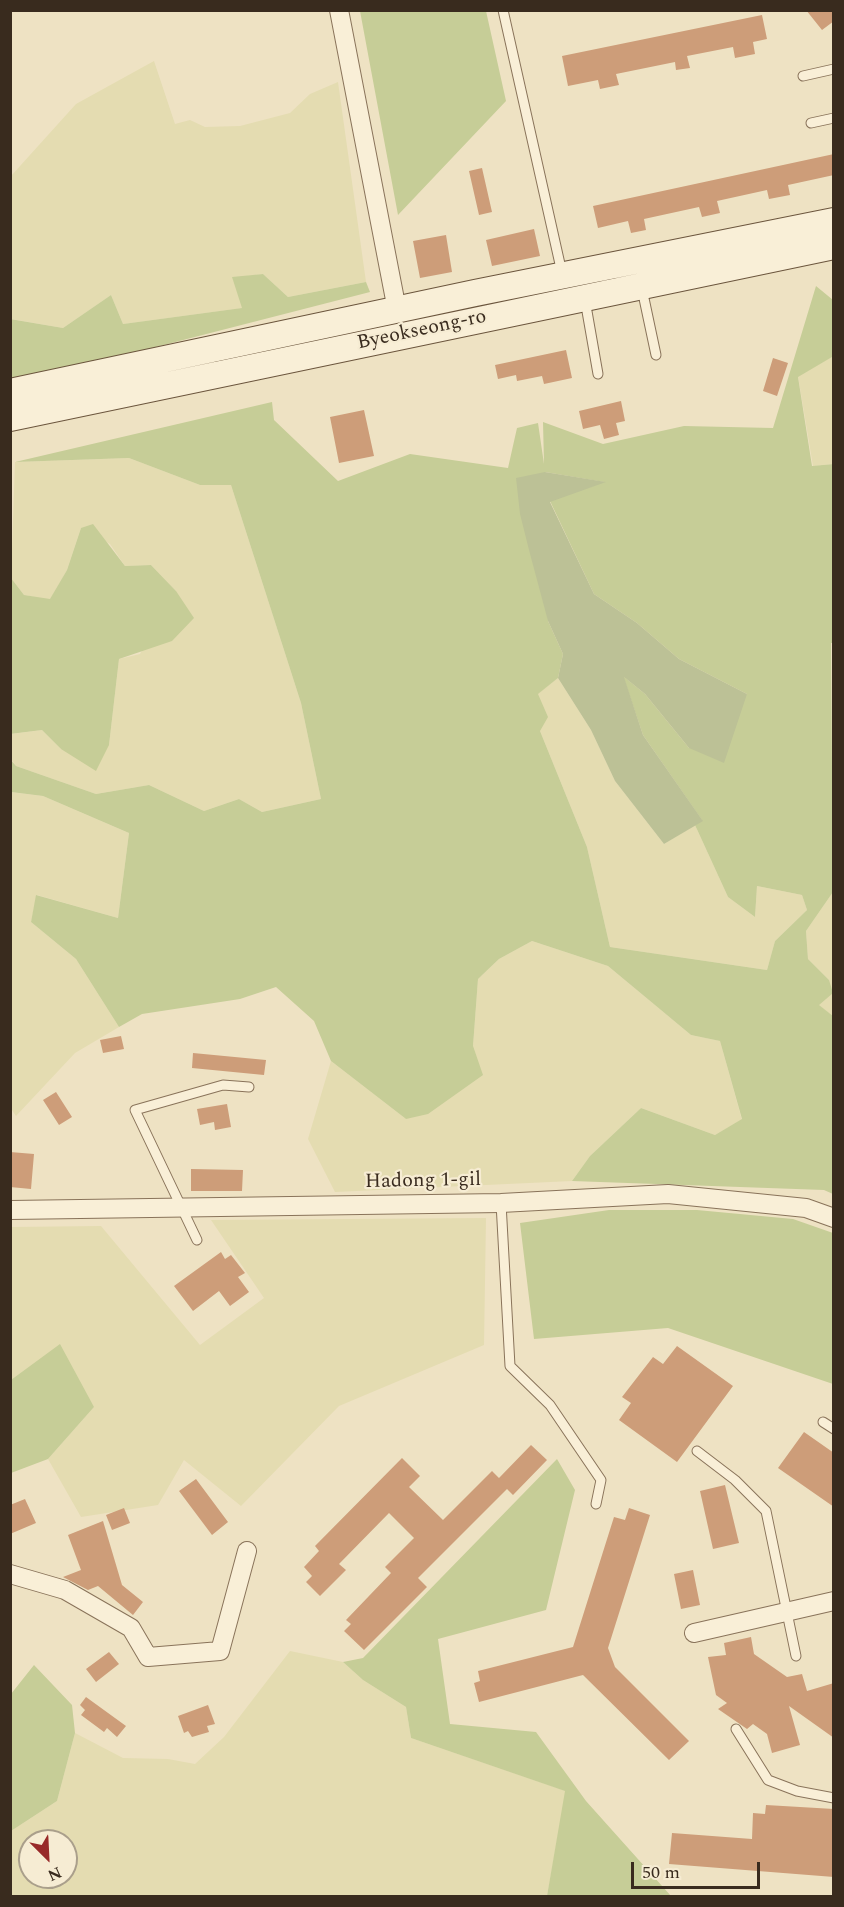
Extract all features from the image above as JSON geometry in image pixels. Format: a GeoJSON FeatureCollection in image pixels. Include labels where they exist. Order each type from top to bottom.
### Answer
{"type":"FeatureCollection","features":[{"type":"Feature","properties":{"kind":"main road","name":"Byeokseong-ro"},"geometry":{"type":"LineString","coordinates":[[10,392],[562,275],[834,221]]}},
{"type":"Feature","properties":{"kind":"main road","name":"Byeokseong-ro"},"geometry":{"type":"LineString","coordinates":[[10,417],[834,246]]}},
{"type":"Feature","properties":{"kind":"street"},"geometry":{"type":"LineString","coordinates":[[339,10],[397,310]]}},
{"type":"Feature","properties":{"kind":"street","name":"Hadong 1-gil"},"geometry":{"type":"LineString","coordinates":[[10,1210],[501,1203],[668,1194],[806,1208],[834,1218]]}},
{"type":"Feature","properties":{"kind":"street"},"geometry":{"type":"LineString","coordinates":[[10,1574],[65,1590],[131,1628],[148,1657],[220,1651],[247,1551]]}},
{"type":"Feature","properties":{"kind":"street"},"geometry":{"type":"LineString","coordinates":[[694,1633],[834,1601]]}},
{"type":"Feature","properties":{"kind":"lane"},"geometry":{"type":"LineString","coordinates":[[503,10],[562,275]]}},
{"type":"Feature","properties":{"kind":"lane"},"geometry":{"type":"LineString","coordinates":[[803,76],[834,69]]}},
{"type":"Feature","properties":{"kind":"lane"},"geometry":{"type":"LineString","coordinates":[[811,123],[834,118]]}},
{"type":"Feature","properties":{"kind":"lane"},"geometry":{"type":"LineString","coordinates":[[642,286],[656,355]]}},
{"type":"Feature","properties":{"kind":"lane"},"geometry":{"type":"LineString","coordinates":[[585,298],[598,374]]}},
{"type":"Feature","properties":{"kind":"lane"},"geometry":{"type":"LineString","coordinates":[[197,1240],[135,1110],[223,1085],[249,1087]]}},
{"type":"Feature","properties":{"kind":"lane"},"geometry":{"type":"LineString","coordinates":[[501,1203],[510,1366],[550,1405],[602,1480],[596,1504]]}},
{"type":"Feature","properties":{"kind":"lane"},"geometry":{"type":"LineString","coordinates":[[823,1422],[834,1429]]}},
{"type":"Feature","properties":{"kind":"lane"},"geometry":{"type":"LineString","coordinates":[[698,1451],[735,1480],[766,1511],[785,1612],[796,1656]]}},
{"type":"Feature","properties":{"kind":"lane"},"geometry":{"type":"LineString","coordinates":[[736,1729],[768,1780],[797,1791],[834,1798]]}},
{"type":"Feature","properties":{"kind":"shaded area"},"geometry":{"type":"Polygon","coordinates":[[[154,61],[175,124],[190,120],[205,127],[240,126],[290,113],[310,94],[338,82],[366,282],[288,297],[263,274],[233,278],[243,308],[123,324],[111,295],[63,328],[11,319],[11,176],[76,104],[154,61]]]}},
{"type":"Feature","properties":{"kind":"shaded area"},"geometry":{"type":"Polygon","coordinates":[[[833,333],[833,464],[813,466],[798,376],[831,357],[833,333]]]}},
{"type":"Feature","properties":{"kind":"shaded area"},"geometry":{"type":"Polygon","coordinates":[[[129,458],[200,485],[231,485],[301,703],[321,799],[262,812],[239,799],[204,811],[149,785],[96,794],[16,766],[11,759],[11,734],[42,730],[61,749],[109,745],[119,659],[140,654],[176,591],[151,565],[125,566],[110,544],[81,528],[67,570],[50,600],[24,595],[11,578],[15,462],[129,458]]]}},
{"type":"Feature","properties":{"kind":"shaded area"},"geometry":{"type":"Polygon","coordinates":[[[558,678],[591,730],[615,781],[664,844],[695,825],[728,897],[755,917],[757,886],[802,895],[807,910],[775,941],[767,970],[610,947],[587,847],[540,731],[537,694],[558,678]]]}},
{"type":"Feature","properties":{"kind":"shaded area"},"geometry":{"type":"Polygon","coordinates":[[[10,792],[43,796],[129,833],[118,918],[37,895],[31,922],[76,959],[119,1027],[75,1053],[16,1116],[10,1107],[10,792]]]}},
{"type":"Feature","properties":{"kind":"shaded area"},"geometry":{"type":"Polygon","coordinates":[[[833,892],[833,1016],[818,1005],[829,980],[808,959],[806,931],[833,892]]]}},
{"type":"Feature","properties":{"kind":"shaded area"},"geometry":{"type":"Polygon","coordinates":[[[532,941],[608,966],[691,1035],[720,1041],[742,1120],[715,1135],[641,1108],[590,1156],[572,1181],[335,1192],[308,1139],[331,1061],[406,1119],[473,1046],[478,979],[499,959],[532,941]]]}},
{"type":"Feature","properties":{"kind":"shaded area"},"geometry":{"type":"Polygon","coordinates":[[[486,1218],[484,1345],[339,1406],[241,1506],[184,1460],[158,1505],[81,1517],[48,1459],[94,1407],[11,1380],[11,1227],[101,1226],[200,1345],[264,1298],[211,1220],[486,1218]]]}},
{"type":"Feature","properties":{"kind":"shaded area"},"geometry":{"type":"Polygon","coordinates":[[[290,1651],[343,1662],[363,1680],[406,1707],[411,1738],[566,1791],[547,1896],[11,1896],[11,1831],[57,1801],[75,1733],[123,1758],[168,1759],[195,1764],[224,1737],[290,1651]]]}},
{"type":"Feature","properties":{"kind":"green space"},"geometry":{"type":"Polygon","coordinates":[[[360,11],[486,11],[506,101],[398,215],[360,11]]]}},
{"type":"Feature","properties":{"kind":"green space"},"geometry":{"type":"Polygon","coordinates":[[[263,274],[288,297],[366,282],[370,292],[74,368],[11,381],[10,319],[63,328],[111,295],[123,324],[242,308],[232,277],[263,274]]]}},
{"type":"Feature","properties":{"kind":"green space"},"geometry":{"type":"Polygon","coordinates":[[[816,286],[833,300],[832,357],[798,377],[812,466],[834,464],[834,643],[831,643],[833,892],[806,931],[808,959],[829,980],[833,993],[819,1005],[833,1016],[833,1194],[824,1190],[572,1181],[590,1156],[641,1108],[715,1135],[742,1119],[720,1041],[691,1035],[608,966],[532,941],[499,959],[478,979],[473,1046],[483,1075],[428,1114],[406,1119],[331,1061],[314,1021],[276,987],[240,999],[142,1014],[119,1027],[76,959],[31,922],[36,895],[118,918],[129,833],[43,796],[11,792],[10,759],[16,766],[96,794],[149,785],[204,811],[239,799],[262,812],[321,799],[301,703],[231,485],[200,485],[129,458],[15,462],[272,402],[274,420],[338,481],[410,454],[508,468],[517,428],[538,423],[544,464],[543,422],[603,444],[684,426],[773,428],[816,286]],[[545,472],[548,621],[563,654],[558,678],[538,694],[548,717],[540,731],[587,847],[610,947],[767,970],[775,941],[807,910],[802,895],[757,886],[755,917],[728,897],[695,825],[702,820],[643,735],[623,676],[645,694],[689,748],[747,694],[679,659],[637,623],[594,594],[550,501],[604,482],[545,472]]]}},
{"type":"Feature","properties":{"kind":"green space"},"geometry":{"type":"Polygon","coordinates":[[[545,472],[606,482],[550,502],[594,594],[637,623],[679,659],[747,694],[724,763],[689,748],[645,694],[624,677],[643,735],[703,821],[664,844],[615,781],[591,730],[558,678],[563,654],[548,621],[529,550],[520,514],[516,478],[545,472]]]}},
{"type":"Feature","properties":{"kind":"green space"},"geometry":{"type":"Polygon","coordinates":[[[93,524],[125,566],[151,565],[176,591],[194,618],[172,641],[119,659],[109,745],[96,771],[61,749],[42,730],[10,734],[11,578],[24,595],[50,599],[67,570],[81,528],[93,524]]]}},
{"type":"Feature","properties":{"kind":"green space"},"geometry":{"type":"Polygon","coordinates":[[[609,1210],[697,1210],[793,1219],[833,1233],[833,1384],[668,1328],[534,1339],[520,1223],[609,1210]]]}},
{"type":"Feature","properties":{"kind":"green space"},"geometry":{"type":"Polygon","coordinates":[[[60,1344],[94,1407],[48,1459],[11,1473],[11,1380],[60,1344]]]}},
{"type":"Feature","properties":{"kind":"green space"},"geometry":{"type":"Polygon","coordinates":[[[557,1459],[575,1490],[546,1610],[438,1639],[450,1724],[536,1732],[586,1801],[671,1896],[547,1896],[565,1791],[411,1738],[406,1707],[363,1680],[343,1662],[363,1658],[557,1459]]]}},
{"type":"Feature","properties":{"kind":"green space"},"geometry":{"type":"Polygon","coordinates":[[[34,1665],[72,1705],[75,1733],[57,1801],[11,1831],[11,1694],[34,1665]]]}},
{"type":"Feature","properties":{"kind":"building"},"geometry":{"type":"Polygon","coordinates":[[[806,10],[834,10],[834,21],[822,30],[806,10]]]}},
{"type":"Feature","properties":{"kind":"building"},"geometry":{"type":"Polygon","coordinates":[[[762,15],[767,39],[753,42],[755,54],[735,58],[733,47],[687,56],[690,68],[676,70],[675,62],[616,74],[619,85],[600,89],[598,80],[568,86],[562,56],[762,15]]]}},
{"type":"Feature","properties":{"kind":"building"},"geometry":{"type":"Polygon","coordinates":[[[834,154],[834,175],[788,185],[790,195],[769,199],[767,190],[717,201],[720,213],[702,217],[699,207],[644,219],[646,230],[631,233],[628,221],[598,228],[593,206],[834,154]]]}},
{"type":"Feature","properties":{"kind":"building"},"geometry":{"type":"Polygon","coordinates":[[[482,168],[492,212],[479,215],[469,171],[482,168]]]}},
{"type":"Feature","properties":{"kind":"building"},"geometry":{"type":"Polygon","coordinates":[[[534,229],[540,256],[492,266],[486,240],[534,229]]]}},
{"type":"Feature","properties":{"kind":"building"},"geometry":{"type":"Polygon","coordinates":[[[446,235],[452,272],[420,278],[413,241],[446,235]]]}},
{"type":"Feature","properties":{"kind":"building"},"geometry":{"type":"Polygon","coordinates":[[[566,350],[572,378],[544,384],[542,376],[517,381],[516,375],[498,379],[495,365],[566,350]]]}},
{"type":"Feature","properties":{"kind":"building"},"geometry":{"type":"Polygon","coordinates":[[[773,358],[788,363],[777,396],[763,391],[773,358]]]}},
{"type":"Feature","properties":{"kind":"building"},"geometry":{"type":"Polygon","coordinates":[[[621,401],[625,421],[616,423],[619,435],[604,439],[600,425],[583,429],[579,411],[621,401]]]}},
{"type":"Feature","properties":{"kind":"building"},"geometry":{"type":"Polygon","coordinates":[[[364,410],[374,456],[339,463],[330,417],[364,410]]]}},
{"type":"Feature","properties":{"kind":"building"},"geometry":{"type":"Polygon","coordinates":[[[121,1036],[124,1049],[103,1053],[100,1040],[121,1036]]]}},
{"type":"Feature","properties":{"kind":"building"},"geometry":{"type":"Polygon","coordinates":[[[193,1053],[266,1060],[264,1075],[192,1068],[193,1053]]]}},
{"type":"Feature","properties":{"kind":"building"},"geometry":{"type":"Polygon","coordinates":[[[56,1092],[72,1117],[59,1125],[43,1100],[56,1092]]]}},
{"type":"Feature","properties":{"kind":"building"},"geometry":{"type":"Polygon","coordinates":[[[227,1104],[231,1127],[215,1130],[214,1122],[200,1125],[197,1109],[227,1104]]]}},
{"type":"Feature","properties":{"kind":"building"},"geometry":{"type":"Polygon","coordinates":[[[10,1152],[34,1154],[31,1189],[10,1187],[10,1152]]]}},
{"type":"Feature","properties":{"kind":"building"},"geometry":{"type":"Polygon","coordinates":[[[191,1169],[243,1170],[242,1191],[191,1191],[191,1169]]]}},
{"type":"Feature","properties":{"kind":"building"},"geometry":{"type":"Polygon","coordinates":[[[221,1252],[225,1259],[231,1255],[245,1273],[238,1277],[249,1292],[230,1306],[219,1291],[193,1311],[174,1286],[221,1252]]]}},
{"type":"Feature","properties":{"kind":"building"},"geometry":{"type":"Polygon","coordinates":[[[677,1346],[733,1386],[677,1462],[619,1420],[631,1403],[622,1397],[653,1357],[663,1364],[677,1346]]]}},
{"type":"Feature","properties":{"kind":"building"},"geometry":{"type":"Polygon","coordinates":[[[804,1432],[834,1453],[834,1507],[778,1468],[804,1432]]]}},
{"type":"Feature","properties":{"kind":"building"},"geometry":{"type":"Polygon","coordinates":[[[531,1445],[547,1460],[513,1495],[507,1489],[418,1578],[427,1587],[364,1650],[344,1631],[351,1624],[346,1620],[391,1573],[385,1567],[414,1538],[389,1513],[339,1564],[346,1570],[320,1596],[306,1582],[312,1576],[304,1567],[319,1551],[315,1546],[402,1458],[420,1476],[409,1487],[443,1520],[492,1471],[499,1478],[531,1445]]]}},
{"type":"Feature","properties":{"kind":"building"},"geometry":{"type":"Polygon","coordinates":[[[196,1479],[228,1522],[212,1535],[179,1491],[196,1479]]]}},
{"type":"Feature","properties":{"kind":"building"},"geometry":{"type":"Polygon","coordinates":[[[725,1485],[739,1543],[713,1549],[700,1491],[725,1485]]]}},
{"type":"Feature","properties":{"kind":"building"},"geometry":{"type":"Polygon","coordinates":[[[25,1499],[36,1523],[10,1534],[10,1505],[25,1499]]]}},
{"type":"Feature","properties":{"kind":"building"},"geometry":{"type":"Polygon","coordinates":[[[124,1508],[130,1523],[112,1530],[106,1515],[124,1508]]]}},
{"type":"Feature","properties":{"kind":"building"},"geometry":{"type":"Polygon","coordinates":[[[629,1508],[650,1515],[608,1648],[615,1667],[689,1741],[669,1760],[583,1675],[479,1702],[474,1683],[480,1681],[478,1671],[573,1647],[614,1517],[625,1520],[629,1508]]]}},
{"type":"Feature","properties":{"kind":"building"},"geometry":{"type":"Polygon","coordinates":[[[103,1521],[122,1585],[143,1602],[133,1615],[98,1586],[88,1590],[63,1577],[81,1570],[68,1535],[103,1521]]]}},
{"type":"Feature","properties":{"kind":"building"},"geometry":{"type":"Polygon","coordinates":[[[693,1570],[700,1605],[681,1609],[674,1574],[693,1570]]]}},
{"type":"Feature","properties":{"kind":"building"},"geometry":{"type":"Polygon","coordinates":[[[751,1637],[754,1654],[787,1677],[802,1674],[807,1691],[834,1683],[834,1738],[789,1706],[800,1745],[772,1753],[767,1734],[753,1724],[747,1729],[718,1709],[727,1703],[716,1695],[708,1657],[726,1655],[724,1643],[751,1637]]]}},
{"type":"Feature","properties":{"kind":"building"},"geometry":{"type":"Polygon","coordinates":[[[109,1652],[119,1664],[96,1682],[86,1669],[109,1652]]]}},
{"type":"Feature","properties":{"kind":"building"},"geometry":{"type":"Polygon","coordinates":[[[86,1697],[126,1726],[117,1737],[107,1728],[104,1732],[81,1715],[85,1710],[80,1705],[86,1697]]]}},
{"type":"Feature","properties":{"kind":"building"},"geometry":{"type":"Polygon","coordinates":[[[208,1705],[215,1724],[207,1726],[209,1732],[192,1737],[188,1731],[184,1733],[178,1716],[208,1705]]]}},
{"type":"Feature","properties":{"kind":"building"},"geometry":{"type":"Polygon","coordinates":[[[766,1805],[834,1809],[834,1877],[669,1864],[672,1833],[752,1839],[753,1813],[765,1814],[766,1805]]]}}]}
